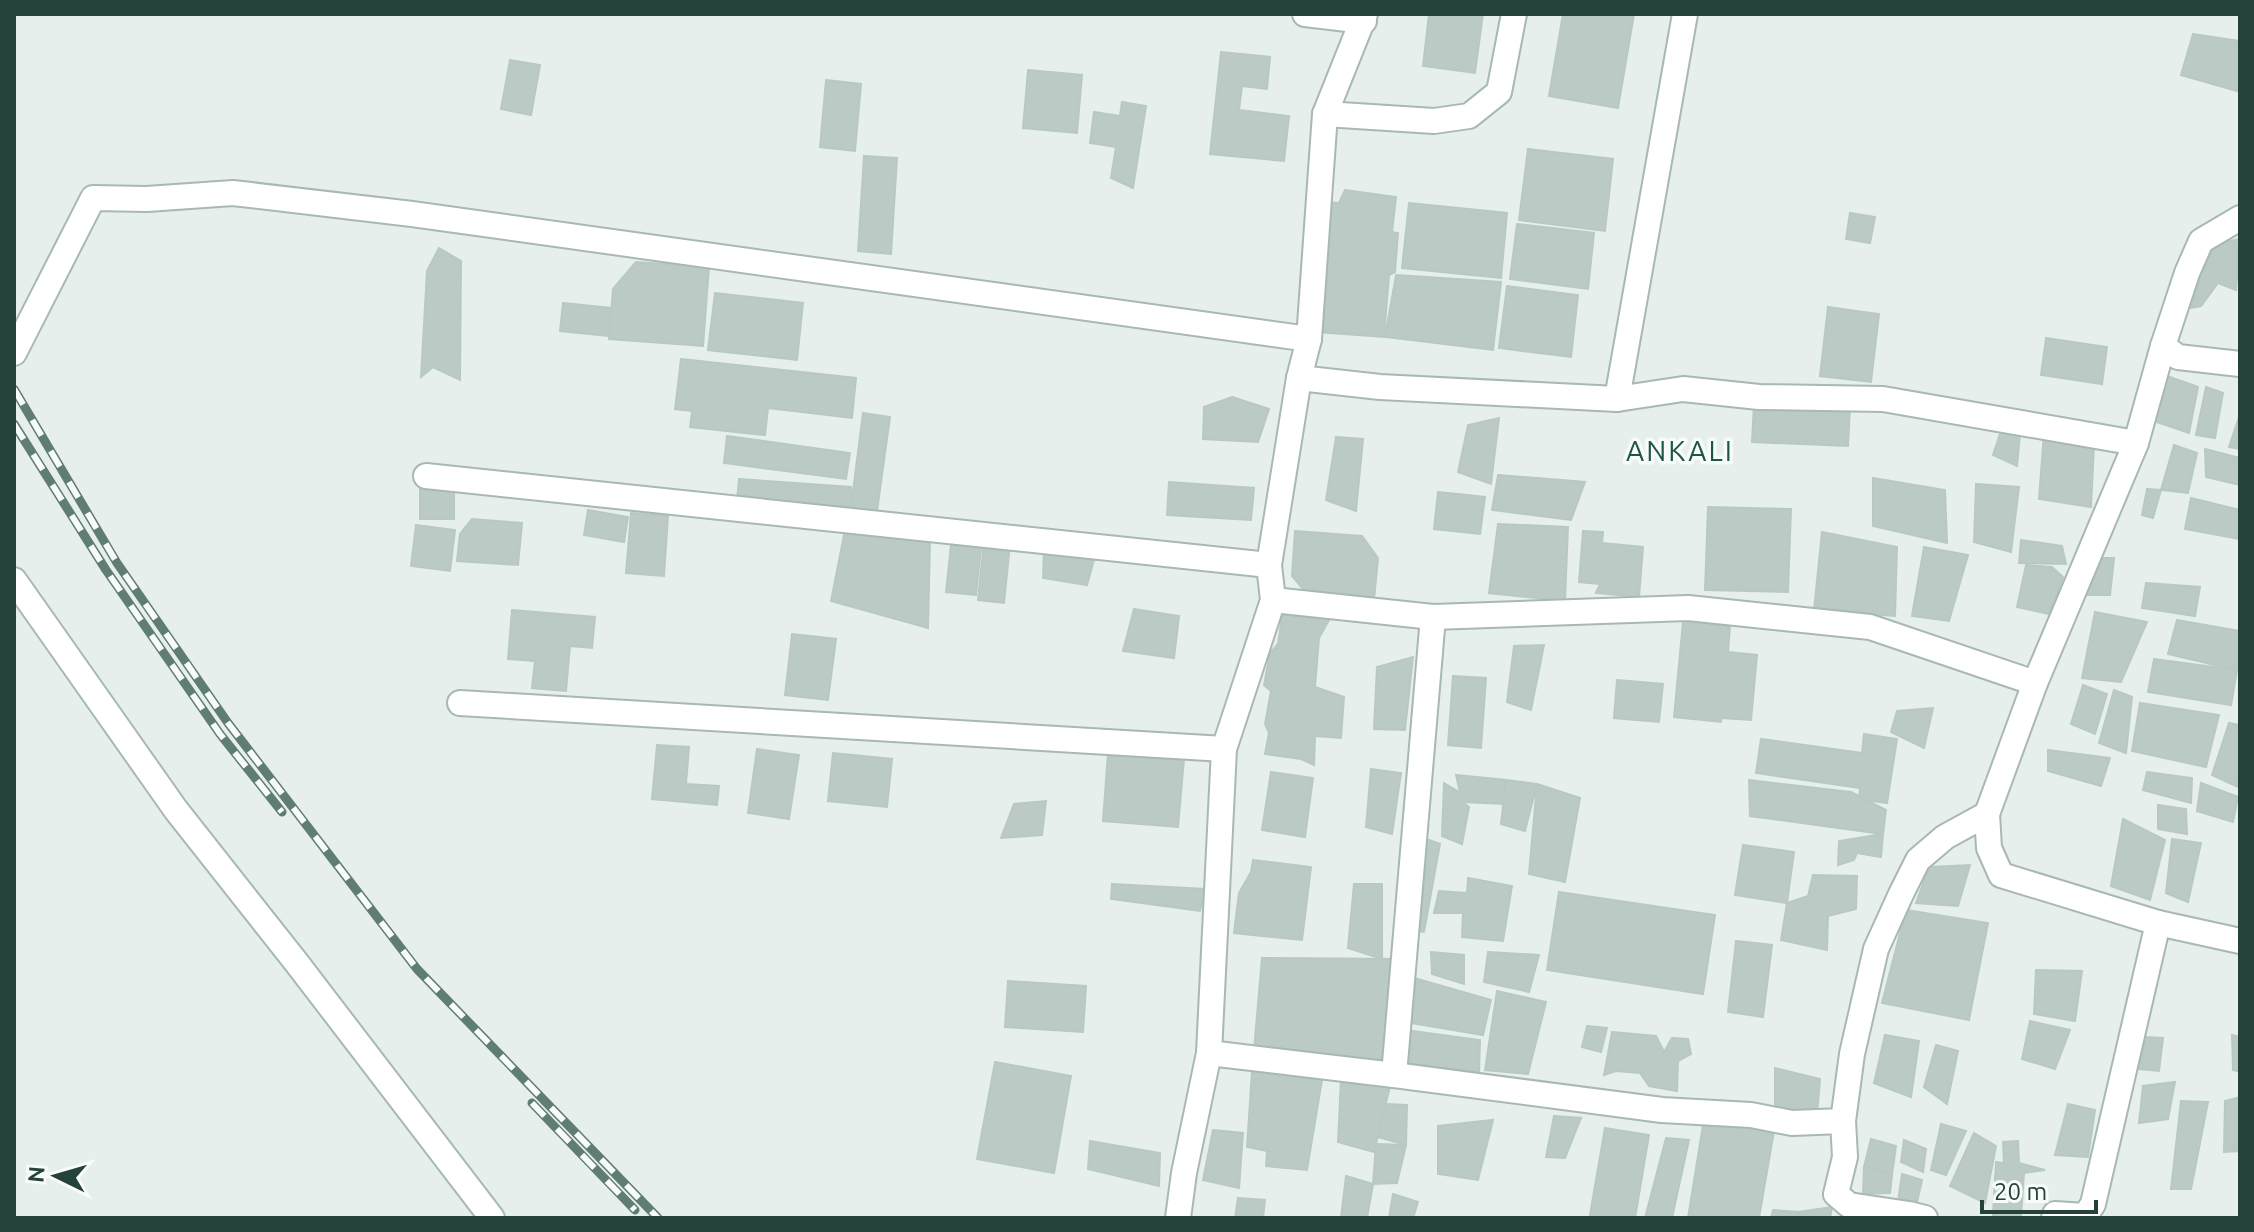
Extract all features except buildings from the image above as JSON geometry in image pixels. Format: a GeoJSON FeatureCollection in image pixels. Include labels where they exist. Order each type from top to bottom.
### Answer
{"type":"FeatureCollection","features":[{"type":"Feature","properties":{"kind":"street"},"geometry":{"type":"LineString","coordinates":[[1178,1218],[1184,1173],[1209,1053],[1224,749],[1273,600],[1269,565],[1299,378],[1309,339],[1325,114],[1364,17],[1305,14]]}},
{"type":"Feature","properties":{"kind":"street"},"geometry":{"type":"LineString","coordinates":[[1325,114],[1434,121],[1469,116],[1499,92],[1514,14]]}},
{"type":"Feature","properties":{"kind":"street"},"geometry":{"type":"LineString","coordinates":[[1617,399],[1685,14]]}},
{"type":"Feature","properties":{"kind":"street"},"geometry":{"type":"LineString","coordinates":[[14,353],[93,198],[147,199],[233,193],[412,214],[1309,339]]}},
{"type":"Feature","properties":{"kind":"street"},"geometry":{"type":"LineString","coordinates":[[2240,218],[2201,241],[2187,273],[2136,443],[2035,683],[1987,814],[1989,848],[2001,875],[2158,923],[2240,941]]}},
{"type":"Feature","properties":{"kind":"street"},"geometry":{"type":"LineString","coordinates":[[2163,346],[2178,357],[2240,364]]}},
{"type":"Feature","properties":{"kind":"street"},"geometry":{"type":"LineString","coordinates":[[1299,378],[1380,387],[1617,399],[1683,389],[1759,397],[1883,399],[2136,443]]}},
{"type":"Feature","properties":{"kind":"street"},"geometry":{"type":"LineString","coordinates":[[426,476],[1269,565]]}},
{"type":"Feature","properties":{"kind":"street"},"geometry":{"type":"LineString","coordinates":[[14,580],[176,810],[492,1218]]}},
{"type":"Feature","properties":{"kind":"street"},"geometry":{"type":"LineString","coordinates":[[1273,600],[1433,617],[1688,608],[1870,627],[2035,683]]}},
{"type":"Feature","properties":{"kind":"street"},"geometry":{"type":"LineString","coordinates":[[1394,1075],[1433,617]]}},
{"type":"Feature","properties":{"kind":"street"},"geometry":{"type":"LineString","coordinates":[[460,703],[1224,749]]}},
{"type":"Feature","properties":{"kind":"street"},"geometry":{"type":"LineString","coordinates":[[1925,1218],[1849,1205],[1836,1194],[1845,1157],[1843,1121],[1852,1054],[1876,949],[1918,860],[1945,837],[1987,814]]}},
{"type":"Feature","properties":{"kind":"street"},"geometry":{"type":"LineString","coordinates":[[2054,1218],[2055,1214],[2085,1216],[2093,1204],[2158,923]]}},
{"type":"Feature","properties":{"kind":"street"},"geometry":{"type":"LineString","coordinates":[[1209,1053],[1662,1110],[1751,1115],[1792,1123],[1843,1121]]}},
{"type":"Feature","properties":{"kind":"railway"},"geometry":{"type":"LineString","coordinates":[[14,389],[117,563],[228,723],[417,969],[658,1218]]}},
{"type":"Feature","properties":{"kind":"railway"},"geometry":{"type":"LineString","coordinates":[[14,424],[106,570],[220,734],[282,812]]}},
{"type":"Feature","properties":{"kind":"railway"},"geometry":{"type":"LineString","coordinates":[[532,1103],[635,1210]]}},
{"type":"Feature","properties":{"kind":"district","name":"ANKALI"},"geometry":{"type":"Point","coordinates":[1680,451]}}]}
